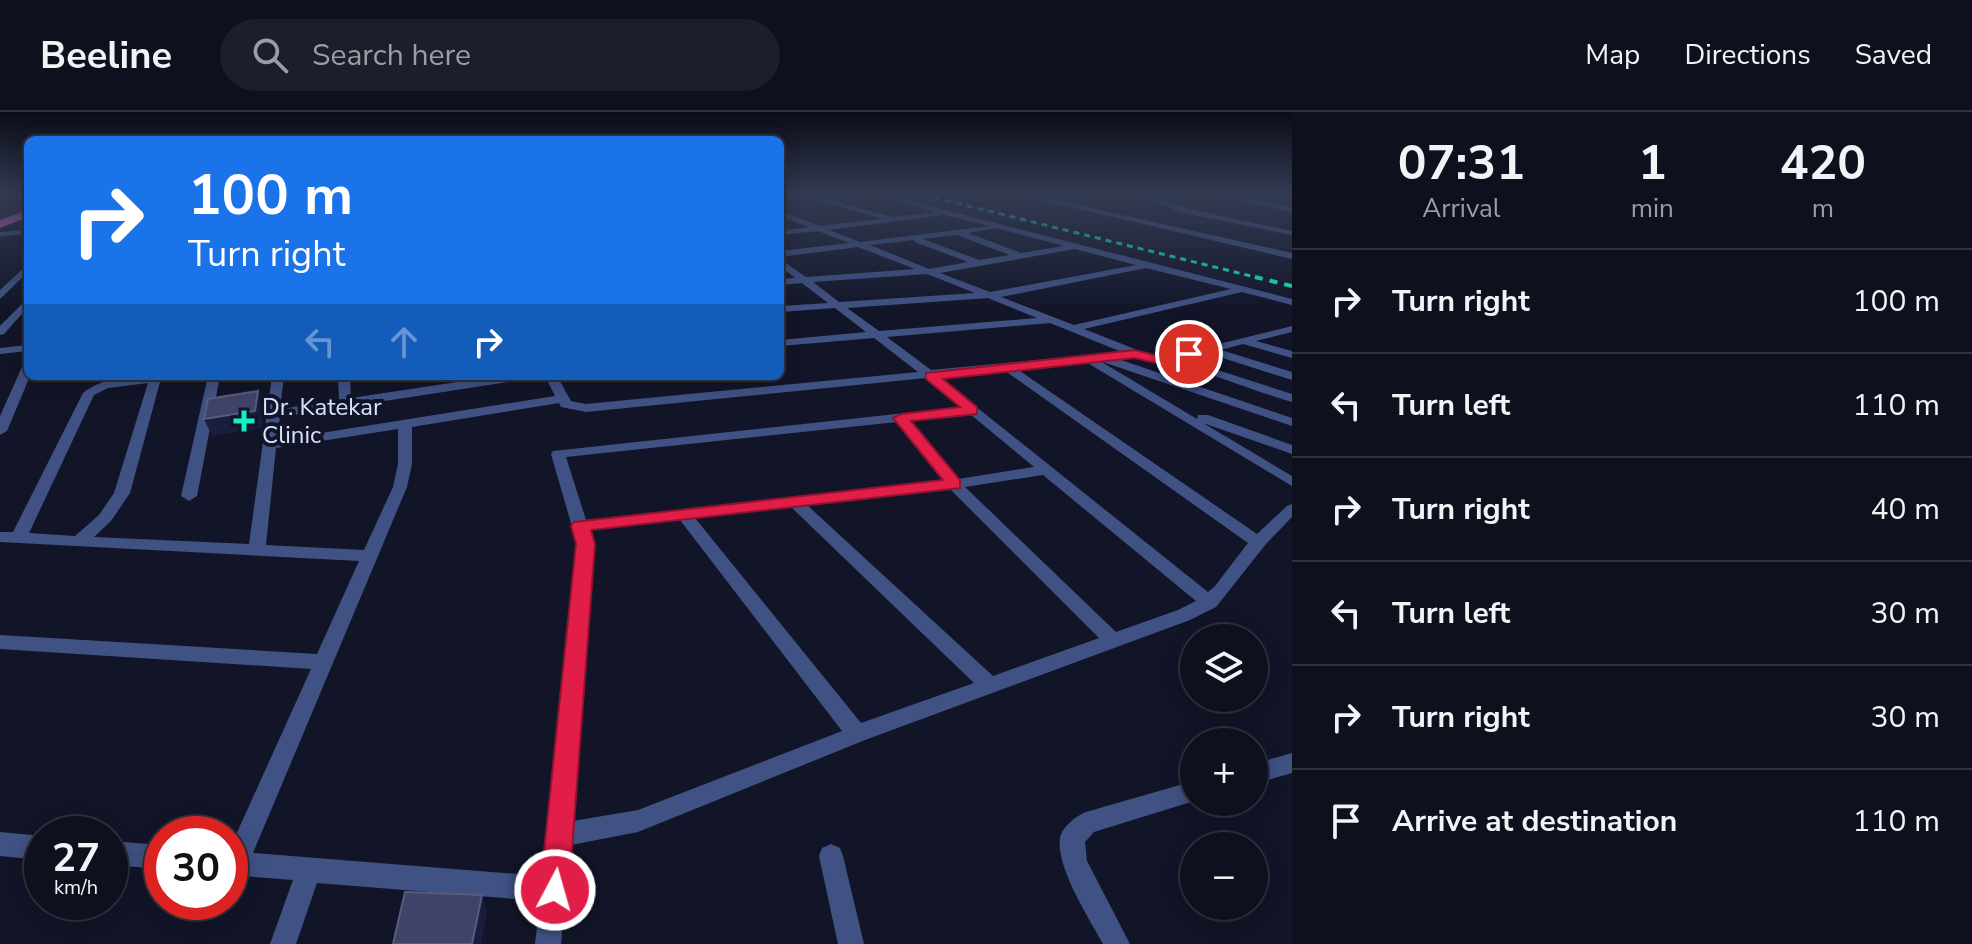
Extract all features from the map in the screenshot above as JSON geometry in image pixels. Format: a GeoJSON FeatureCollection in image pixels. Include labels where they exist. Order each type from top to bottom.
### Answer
{"type":"FeatureCollection","features":[{"type":"Feature","properties":{"kind":"street"},"geometry":{"type":"LineString","coordinates":[[839,234],[1134,354]]}},
{"type":"Feature","properties":{"kind":"street"},"geometry":{"type":"LineString","coordinates":[[784,254],[953,234]]}},
{"type":"Feature","properties":{"kind":"street"},"geometry":{"type":"LineString","coordinates":[[961,234],[1021,256]]}},
{"type":"Feature","properties":{"kind":"street"},"geometry":{"type":"LineString","coordinates":[[1028,234],[1292,302]]}},
{"type":"Feature","properties":{"kind":"street"},"geometry":{"type":"LineString","coordinates":[[1195,234],[1292,256]]}},
{"type":"Feature","properties":{"kind":"street"},"geometry":{"type":"LineString","coordinates":[[916,239],[980,264]]}},
{"type":"Feature","properties":{"kind":"street"},"geometry":{"type":"LineString","coordinates":[[784,282],[933,271],[1076,246]]}},
{"type":"Feature","properties":{"kind":"street"},"geometry":{"type":"LineString","coordinates":[[784,265],[931,376],[1210,603]]}},
{"type":"Feature","properties":{"kind":"street"},"geometry":{"type":"LineString","coordinates":[[784,309],[994,295],[1148,265]]}},
{"type":"Feature","properties":{"kind":"street"},"geometry":{"type":"LineString","coordinates":[[0,297],[24,271]]}},
{"type":"Feature","properties":{"kind":"street"},"geometry":{"type":"LineString","coordinates":[[1075,328],[1241,289]]}},
{"type":"Feature","properties":{"kind":"street"},"geometry":{"type":"LineString","coordinates":[[0,297],[24,295]]}},
{"type":"Feature","properties":{"kind":"street"},"geometry":{"type":"LineString","coordinates":[[0,332],[4,322],[24,304]]}},
{"type":"Feature","properties":{"kind":"street"},"geometry":{"type":"LineString","coordinates":[[784,343],[1053,319]]}},
{"type":"Feature","properties":{"kind":"street"},"geometry":{"type":"LineString","coordinates":[[1170,359],[1292,329]]}},
{"type":"Feature","properties":{"kind":"street"},"geometry":{"type":"LineString","coordinates":[[1278,333],[1292,337]]}},
{"type":"Feature","properties":{"kind":"street"},"geometry":{"type":"LineString","coordinates":[[1244,341],[1292,355]]}},
{"type":"Feature","properties":{"kind":"street"},"geometry":{"type":"LineString","coordinates":[[0,351],[24,348]]}},
{"type":"Feature","properties":{"kind":"street"},"geometry":{"type":"LineString","coordinates":[[1209,350],[1292,376]]}},
{"type":"Feature","properties":{"kind":"street"},"geometry":{"type":"LineString","coordinates":[[553,380],[560,399],[575,408],[586,408],[1134,354],[1170,359],[1292,398]]}},
{"type":"Feature","properties":{"kind":"street"},"geometry":{"type":"LineString","coordinates":[[1095,358],[1292,482]]}},
{"type":"Feature","properties":{"kind":"street"},"geometry":{"type":"LineString","coordinates":[[1095,358],[1292,422]]}},
{"type":"Feature","properties":{"kind":"street"},"geometry":{"type":"LineString","coordinates":[[1008,368],[1258,542]]}},
{"type":"Feature","properties":{"kind":"street"},"geometry":{"type":"LineString","coordinates":[[0,431],[24,376]]}},
{"type":"Feature","properties":{"kind":"street"},"geometry":{"type":"LineString","coordinates":[[19,537],[89,393],[105,385],[147,380]]}},
{"type":"Feature","properties":{"kind":"street"},"geometry":{"type":"LineString","coordinates":[[81,539],[105,518],[122,493],[155,380]]}},
{"type":"Feature","properties":{"kind":"street"},"geometry":{"type":"LineString","coordinates":[[189,496],[213,380]]}},
{"type":"Feature","properties":{"kind":"street"},"geometry":{"type":"LineString","coordinates":[[257,550],[278,380]]}},
{"type":"Feature","properties":{"kind":"street"},"geometry":{"type":"LineString","coordinates":[[344,380],[345,403]]}},
{"type":"Feature","properties":{"kind":"street"},"geometry":{"type":"LineString","coordinates":[[274,414],[495,380]]}},
{"type":"Feature","properties":{"kind":"street"},"geometry":{"type":"LineString","coordinates":[[271,445],[560,399]]}},
{"type":"Feature","properties":{"kind":"street"},"geometry":{"type":"LineString","coordinates":[[1171,407],[1292,450]]}},
{"type":"Feature","properties":{"kind":"street"},"geometry":{"type":"LineString","coordinates":[[548,944],[561,835],[585,544],[558,454],[972,410]]}},
{"type":"Feature","properties":{"kind":"street"},"geometry":{"type":"LineString","coordinates":[[901,418],[954,484],[1114,642]]}},
{"type":"Feature","properties":{"kind":"street"},"geometry":{"type":"LineString","coordinates":[[248,830],[400,487],[405,464],[405,425]]}},
{"type":"Feature","properties":{"kind":"street"},"geometry":{"type":"LineString","coordinates":[[580,526],[954,484],[1046,470]]}},
{"type":"Feature","properties":{"kind":"street"},"geometry":{"type":"LineString","coordinates":[[793,500],[990,686]]}},
{"type":"Feature","properties":{"kind":"street"},"geometry":{"type":"LineString","coordinates":[[561,835],[638,821],[857,734],[1114,642],[1210,603],[1225,591],[1258,542],[1292,509]]}},
{"type":"Feature","properties":{"kind":"street"},"geometry":{"type":"LineString","coordinates":[[683,513],[857,734]]}},
{"type":"Feature","properties":{"kind":"street"},"geometry":{"type":"LineString","coordinates":[[0,537],[368,556]]}},
{"type":"Feature","properties":{"kind":"street"},"geometry":{"type":"LineString","coordinates":[[0,642],[323,662]]}},
{"type":"Feature","properties":{"kind":"street"},"geometry":{"type":"LineString","coordinates":[[1268,770],[1292,763]]}},
{"type":"Feature","properties":{"kind":"street"},"geometry":{"type":"LineString","coordinates":[[1117,944],[1075,863],[1072,838],[1086,823],[1180,795]]}},
{"type":"Feature","properties":{"kind":"street"},"geometry":{"type":"LineString","coordinates":[[0,844],[24,846]]}},
{"type":"Feature","properties":{"kind":"street"},"geometry":{"type":"LineString","coordinates":[[831,856],[851,944]]}},
{"type":"Feature","properties":{"kind":"street"},"geometry":{"type":"LineString","coordinates":[[248,864],[555,890]]}},
{"type":"Feature","properties":{"kind":"street"},"geometry":{"type":"LineString","coordinates":[[283,944],[310,868]]}},
{"type":"Feature","properties":{"kind":"building"},"geometry":{"type":"Polygon","coordinates":[[[258,391],[255,411],[204,419],[208,399],[258,391]]]}},
{"type":"Feature","properties":{"kind":"building"},"geometry":{"type":"Polygon","coordinates":[[[405,892],[482,895],[472,944],[393,944],[405,892]]]}},
{"type":"Feature","properties":{"kind":"railway"},"geometry":{"type":"LineString","coordinates":[[1081,234],[1263,279]]}},
{"type":"Feature","properties":{"kind":"railway"},"geometry":{"type":"LineString","coordinates":[[1255,277],[1292,286]]}},
{"type":"Feature","properties":{"kind":"place","name":"Dr. Katekar Clinic"},"geometry":{"type":"Point","coordinates":[244,421]}},
{"type":"Feature","properties":{"kind":"route"},"geometry":{"type":"LineString","coordinates":[[555,890],[585,544],[580,526],[954,484],[901,418],[972,410],[931,376],[1134,354],[1160,360],[1189,354]]}}]}
